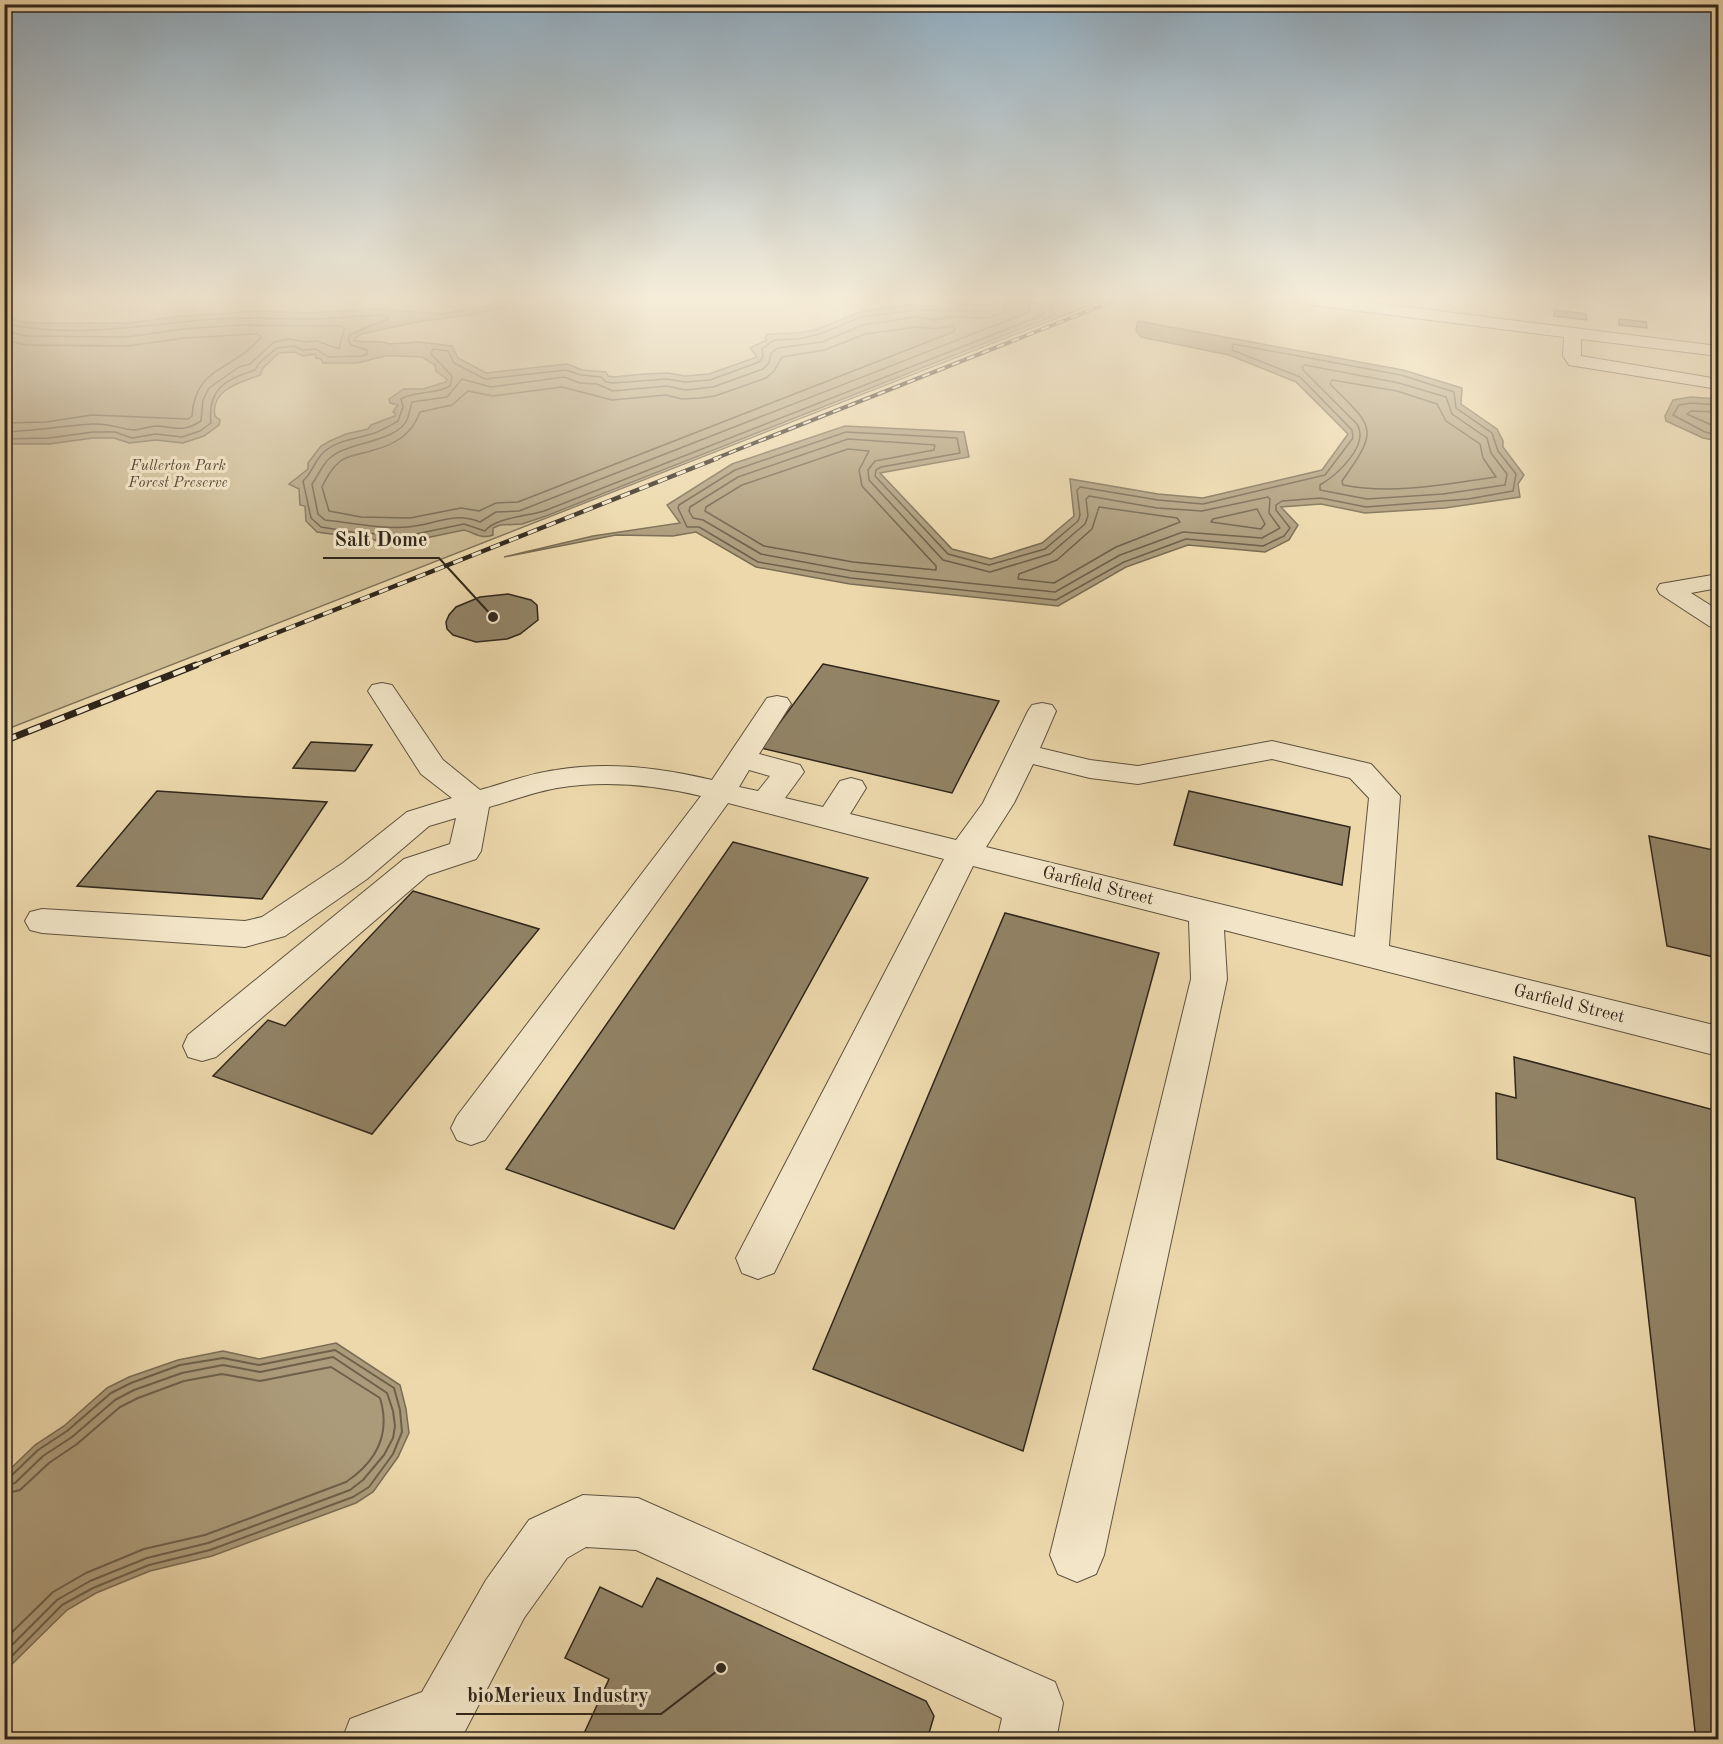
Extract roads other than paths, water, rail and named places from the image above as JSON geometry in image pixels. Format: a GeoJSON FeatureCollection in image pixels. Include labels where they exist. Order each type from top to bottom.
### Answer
{"type":"FeatureCollection","features":[{"type":"Feature","properties":{"kind":"street"},"geometry":{"type":"LineString","coordinates":[[1701,381],[1719,384]]}},
{"type":"Feature","properties":{"kind":"street"},"geometry":{"type":"LineString","coordinates":[[1719,582],[1669,589],[1719,621]]}},
{"type":"Feature","properties":{"kind":"street"},"geometry":{"type":"LineString","coordinates":[[202,1046],[416,867],[465,851],[475,801],[432,767],[382,691]]}},
{"type":"Feature","properties":{"kind":"street"},"geometry":{"type":"LineString","coordinates":[[471,1128],[720,792],[777,704]]}},
{"type":"Feature","properties":{"kind":"street"},"geometry":{"type":"LineString","coordinates":[[758,1258],[964,852],[987,824],[1042,711]]}},
{"type":"Feature","properties":{"kind":"street"},"geometry":{"type":"LineString","coordinates":[[1022,752],[1090,769],[1138,775],[1272,750],[1360,771],[1385,796],[1371,955]]}},
{"type":"Feature","properties":{"kind":"street"},"geometry":{"type":"LineString","coordinates":[[741,758],[789,772],[765,803]]}},
{"type":"Feature","properties":{"kind":"street","name":"Garfield Street"},"geometry":{"type":"LineString","coordinates":[[42,921],[245,934],[273,927],[355,870],[418,819],[556,779],[581,776],[642,776],[673,780],[1719,1041]]}},
{"type":"Feature","properties":{"kind":"street"},"geometry":{"type":"LineString","coordinates":[[831,819],[851,788]]}},
{"type":"Feature","properties":{"kind":"street"},"geometry":{"type":"LineString","coordinates":[[1077,1555],[1209,979],[1206,913]]}},
{"type":"Feature","properties":{"kind":"street"},"geometry":{"type":"LineString","coordinates":[[371,1740],[442,1714],[505,1599],[548,1539],[583,1521],[638,1524],[1034,1703],[1026,1740]]}},
{"type":"Feature","properties":{"kind":"water"},"geometry":{"type":"Polygon","coordinates":[[[5,381],[244,381],[229,388],[217,399],[215,416],[220,420],[219,425],[204,436],[183,443],[156,440],[129,443],[114,438],[93,438],[49,444],[5,444],[5,381]]]}},
{"type":"Feature","properties":{"kind":"water"},"geometry":{"type":"Polygon","coordinates":[[[888,381],[546,516],[522,524],[500,525],[493,528],[493,535],[481,536],[464,530],[411,541],[382,541],[317,532],[306,521],[305,506],[300,505],[299,489],[289,484],[308,469],[308,463],[321,446],[346,434],[368,429],[371,425],[395,416],[393,412],[398,405],[390,403],[389,399],[404,389],[423,389],[446,382],[888,381]]]}},
{"type":"Feature","properties":{"kind":"water"},"geometry":{"type":"Polygon","coordinates":[[[1440,381],[1462,388],[1461,404],[1497,429],[1503,441],[1503,447],[1524,475],[1518,484],[1520,497],[1445,508],[1365,513],[1321,504],[1281,507],[1298,525],[1289,540],[1265,552],[1188,545],[1126,567],[1058,606],[850,584],[756,567],[696,532],[673,536],[616,535],[504,557],[593,536],[680,523],[667,505],[732,464],[845,426],[964,432],[969,457],[880,473],[952,549],[991,559],[1042,543],[1074,516],[1070,479],[1158,494],[1203,498],[1322,470],[1348,434],[1296,382],[1440,381]]]}},
{"type":"Feature","properties":{"kind":"water"},"geometry":{"type":"Polygon","coordinates":[[[1691,397],[1718,399],[1718,441],[1703,438],[1666,421],[1665,416],[1673,400],[1691,397]]]}},
{"type":"Feature","properties":{"kind":"water"},"geometry":{"type":"Polygon","coordinates":[[[336,1343],[400,1385],[406,1409],[409,1433],[398,1457],[373,1492],[356,1503],[212,1556],[150,1571],[96,1593],[67,1610],[5,1671],[5,1474],[35,1445],[64,1426],[107,1388],[129,1377],[178,1360],[223,1351],[259,1359],[336,1343]]]}},
{"type":"Feature","properties":{"kind":"railway"},"geometry":{"type":"LineString","coordinates":[[714,459],[910,381]]}},
{"type":"Feature","properties":{"kind":"railway"},"geometry":{"type":"LineString","coordinates":[[193,666],[718,458]]}},
{"type":"Feature","properties":{"kind":"railway"},"geometry":{"type":"LineString","coordinates":[[4,741],[196,665]]}},
{"type":"Feature","properties":{"kind":"place","name":"Salt Dome"},"geometry":{"type":"Point","coordinates":[493,617]}},
{"type":"Feature","properties":{"kind":"place","name":"bioMerieux Industry"},"geometry":{"type":"Point","coordinates":[721,1668]}},
{"type":"Feature","properties":{"kind":"park label","name":"Fullerton Park Forest Preserve"},"geometry":{"type":"Point","coordinates":[178,474]}}]}
